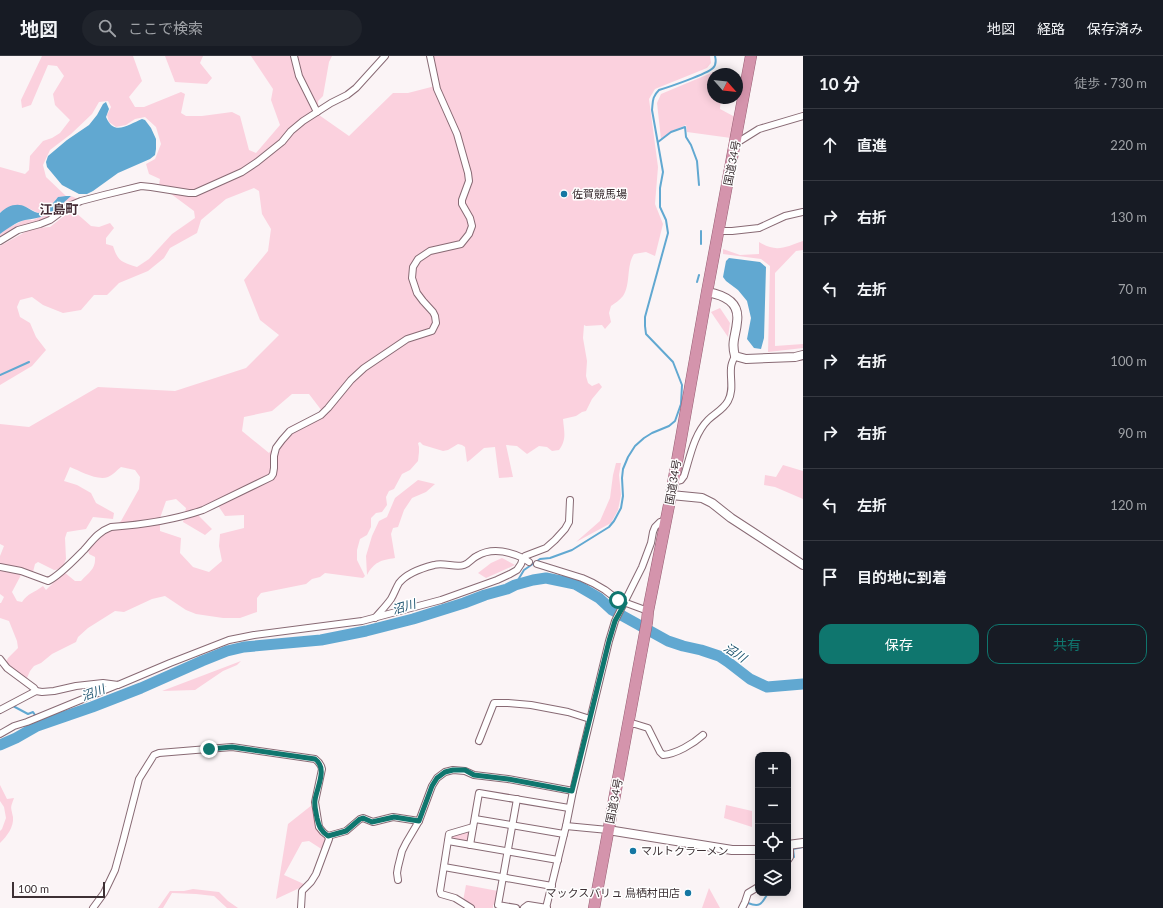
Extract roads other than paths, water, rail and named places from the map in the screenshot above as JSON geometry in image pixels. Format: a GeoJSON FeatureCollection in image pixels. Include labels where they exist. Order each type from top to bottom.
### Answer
{"type":"FeatureCollection","features":[{"type":"Feature","properties":{"kind":"highway","name":"国道34号"},"geometry":{"type":"LineString","coordinates":[[594,908],[751,56]]}},
{"type":"Feature","properties":{"kind":"street"},"geometry":{"type":"LineString","coordinates":[[294,56],[301,81],[318,112]]}},
{"type":"Feature","properties":{"kind":"street"},"geometry":{"type":"LineString","coordinates":[[0,241],[18,230],[50,220],[69,206],[81,201],[141,186],[151,186],[195,193],[242,172],[282,142],[291,131],[303,121],[356,88],[385,56]]}},
{"type":"Feature","properties":{"kind":"street"},"geometry":{"type":"LineString","coordinates":[[0,567],[21,571],[48,580],[53,578],[83,551],[100,532],[106,529],[192,514],[271,477],[273,474],[276,448],[290,431],[321,415],[351,380],[364,368],[407,339],[432,331],[435,326],[435,316],[417,293],[412,278],[413,267],[418,259],[430,251],[461,244],[469,234],[472,226],[470,218],[462,204],[469,181],[468,173],[456,134],[437,90],[430,56]]}},
{"type":"Feature","properties":{"kind":"street"},"geometry":{"type":"LineString","coordinates":[[735,144],[759,129],[803,116]]}},
{"type":"Feature","properties":{"kind":"street"},"geometry":{"type":"LineString","coordinates":[[719,231],[759,228],[785,216],[803,212]]}},
{"type":"Feature","properties":{"kind":"street"},"geometry":{"type":"LineString","coordinates":[[673,482],[681,480],[684,476],[697,436],[708,419],[723,408],[732,390],[731,366],[735,356],[733,339],[737,321],[737,312],[733,304],[726,298],[718,294],[707,292]]}},
{"type":"Feature","properties":{"kind":"street"},"geometry":{"type":"LineString","coordinates":[[735,356],[746,359],[795,357],[803,355]]}},
{"type":"Feature","properties":{"kind":"street"},"geometry":{"type":"LineString","coordinates":[[671,495],[702,498],[712,503],[731,518],[803,565]]}},
{"type":"Feature","properties":{"kind":"street"},"geometry":{"type":"LineString","coordinates":[[0,734],[14,726],[229,640],[338,623],[362,621],[441,600],[497,580],[517,570],[525,556],[546,548],[566,529],[569,522],[570,500]]}},
{"type":"Feature","properties":{"kind":"street"},"geometry":{"type":"LineString","coordinates":[[524,908],[528,905],[547,908],[566,826],[572,791],[615,621],[625,603],[651,543],[655,526],[666,520]]}},
{"type":"Feature","properties":{"kind":"street"},"geometry":{"type":"LineString","coordinates":[[375,618],[391,599],[399,584],[404,579],[414,572],[436,564],[450,564],[459,566],[465,565],[476,556],[487,552],[505,551],[512,552],[530,562]]}},
{"type":"Feature","properties":{"kind":"street"},"geometry":{"type":"LineString","coordinates":[[537,564],[582,578],[605,590],[618,600],[648,611]]}},
{"type":"Feature","properties":{"kind":"street"},"geometry":{"type":"LineString","coordinates":[[0,659],[8,668],[36,691]]}},
{"type":"Feature","properties":{"kind":"street"},"geometry":{"type":"LineString","coordinates":[[0,710],[36,691],[54,691],[76,686],[103,683],[118,685]]}},
{"type":"Feature","properties":{"kind":"street"},"geometry":{"type":"LineString","coordinates":[[479,741],[494,703],[531,705],[568,712],[590,719]]}},
{"type":"Feature","properties":{"kind":"street"},"geometry":{"type":"LineString","coordinates":[[628,724],[635,724],[648,728],[663,755],[668,755],[694,743],[703,736]]}},
{"type":"Feature","properties":{"kind":"street"},"geometry":{"type":"LineString","coordinates":[[93,908],[104,894],[115,870],[139,779],[154,755],[160,753],[232,747],[315,759],[319,761],[322,769],[314,802],[319,827],[330,839],[316,874],[311,882],[302,891],[301,908]]}},
{"type":"Feature","properties":{"kind":"street"},"geometry":{"type":"LineString","coordinates":[[398,880],[397,874],[402,851],[419,821],[432,786],[437,778],[445,772],[465,770],[474,775],[508,779],[572,791]]}},
{"type":"Feature","properties":{"kind":"street"},"geometry":{"type":"LineString","coordinates":[[470,845],[479,793],[569,808]]}},
{"type":"Feature","properties":{"kind":"street"},"geometry":{"type":"LineString","coordinates":[[516,908],[497,906],[517,799]]}},
{"type":"Feature","properties":{"kind":"street"},"geometry":{"type":"LineString","coordinates":[[328,836],[346,831],[363,818],[372,822],[394,817],[419,821]]}},
{"type":"Feature","properties":{"kind":"street"},"geometry":{"type":"LineString","coordinates":[[475,819],[564,834]]}},
{"type":"Feature","properties":{"kind":"street"},"geometry":{"type":"LineString","coordinates":[[566,826],[608,830],[732,850],[755,850]]}},
{"type":"Feature","properties":{"kind":"street"},"geometry":{"type":"LineString","coordinates":[[471,908],[455,898],[441,894],[440,891],[449,834],[473,827]]}},
{"type":"Feature","properties":{"kind":"street"},"geometry":{"type":"LineString","coordinates":[[448,841],[558,860]]}},
{"type":"Feature","properties":{"kind":"street"},"geometry":{"type":"LineString","coordinates":[[791,845],[803,843]]}},
{"type":"Feature","properties":{"kind":"street"},"geometry":{"type":"LineString","coordinates":[[444,867],[552,886]]}},
{"type":"Feature","properties":{"kind":"street"},"geometry":{"type":"LineString","coordinates":[[742,908],[748,893],[755,889]]}},
{"type":"Feature","properties":{"kind":"water"},"geometry":{"type":"Polygon","coordinates":[[[106,102],[109,109],[106,117],[109,123],[117,128],[127,126],[142,119],[145,120],[156,139],[155,155],[150,159],[118,173],[93,191],[87,194],[79,194],[62,185],[47,167],[46,162],[48,156],[67,140],[89,125],[103,104],[106,102]]]}},
{"type":"Feature","properties":{"kind":"water"},"geometry":{"type":"Polygon","coordinates":[[[71,196],[50,213],[41,217],[18,222],[0,234],[0,213],[6,208],[19,205],[36,213],[41,213],[58,197],[71,196]]]}},
{"type":"Feature","properties":{"kind":"water"},"geometry":{"type":"Polygon","coordinates":[[[729,258],[760,262],[766,267],[764,338],[761,349],[754,348],[747,339],[751,318],[747,301],[738,290],[723,277],[726,261],[729,258]]]}},
{"type":"Feature","properties":{"kind":"waterway"},"geometry":{"type":"LineString","coordinates":[[515,585],[524,570],[540,559],[550,558],[572,550],[609,527],[621,508],[623,496],[623,469],[628,457],[635,446],[644,438],[669,426],[675,421],[681,404],[682,385],[673,362],[646,334],[645,326],[645,317],[668,233],[666,220],[660,207],[660,188],[663,172],[652,110],[654,97],[659,90],[709,71],[715,65],[715,56]]}},
{"type":"Feature","properties":{"kind":"waterway"},"geometry":{"type":"LineString","coordinates":[[658,142],[671,132],[685,127],[686,137],[691,145],[697,161],[699,185]]}},
{"type":"Feature","properties":{"kind":"waterway"},"geometry":{"type":"LineString","coordinates":[[701,231],[701,244]]}},
{"type":"Feature","properties":{"kind":"waterway"},"geometry":{"type":"LineString","coordinates":[[697,282],[699,275]]}},
{"type":"Feature","properties":{"kind":"waterway"},"geometry":{"type":"LineString","coordinates":[[0,375],[29,362]]}},
{"type":"Feature","properties":{"kind":"waterway","name":"沼川"},"geometry":{"type":"LineString","coordinates":[[0,745],[37,726],[141,688],[227,651],[244,647],[321,640],[366,631],[413,619],[507,589],[515,585],[546,578],[575,584],[599,598],[612,610],[668,641],[719,656],[750,679],[767,687],[803,684]]}},
{"type":"Feature","properties":{"kind":"waterway"},"geometry":{"type":"LineString","coordinates":[[13,706],[28,714],[33,712],[35,715]]}},
{"type":"Feature","properties":{"kind":"waterway"},"geometry":{"type":"LineString","coordinates":[[794,857],[793,849],[803,847]]}},
{"type":"Feature","properties":{"kind":"waterway"},"geometry":{"type":"LineString","coordinates":[[745,908],[748,903],[756,905],[761,904],[766,896]]}},
{"type":"Feature","properties":{"kind":"place","name":"佐賀競馬場"},"geometry":{"type":"Point","coordinates":[564,194]}},
{"type":"Feature","properties":{"kind":"place","name":"マルトクラーメン"},"geometry":{"type":"Point","coordinates":[633,851]}},
{"type":"Feature","properties":{"kind":"place","name":"マックスバリュ 鳥栖村田店"},"geometry":{"type":"Point","coordinates":[688,893]}},
{"type":"Feature","properties":{"kind":"district","name":"江島町"},"geometry":{"type":"Point","coordinates":[59,209]}}]}
